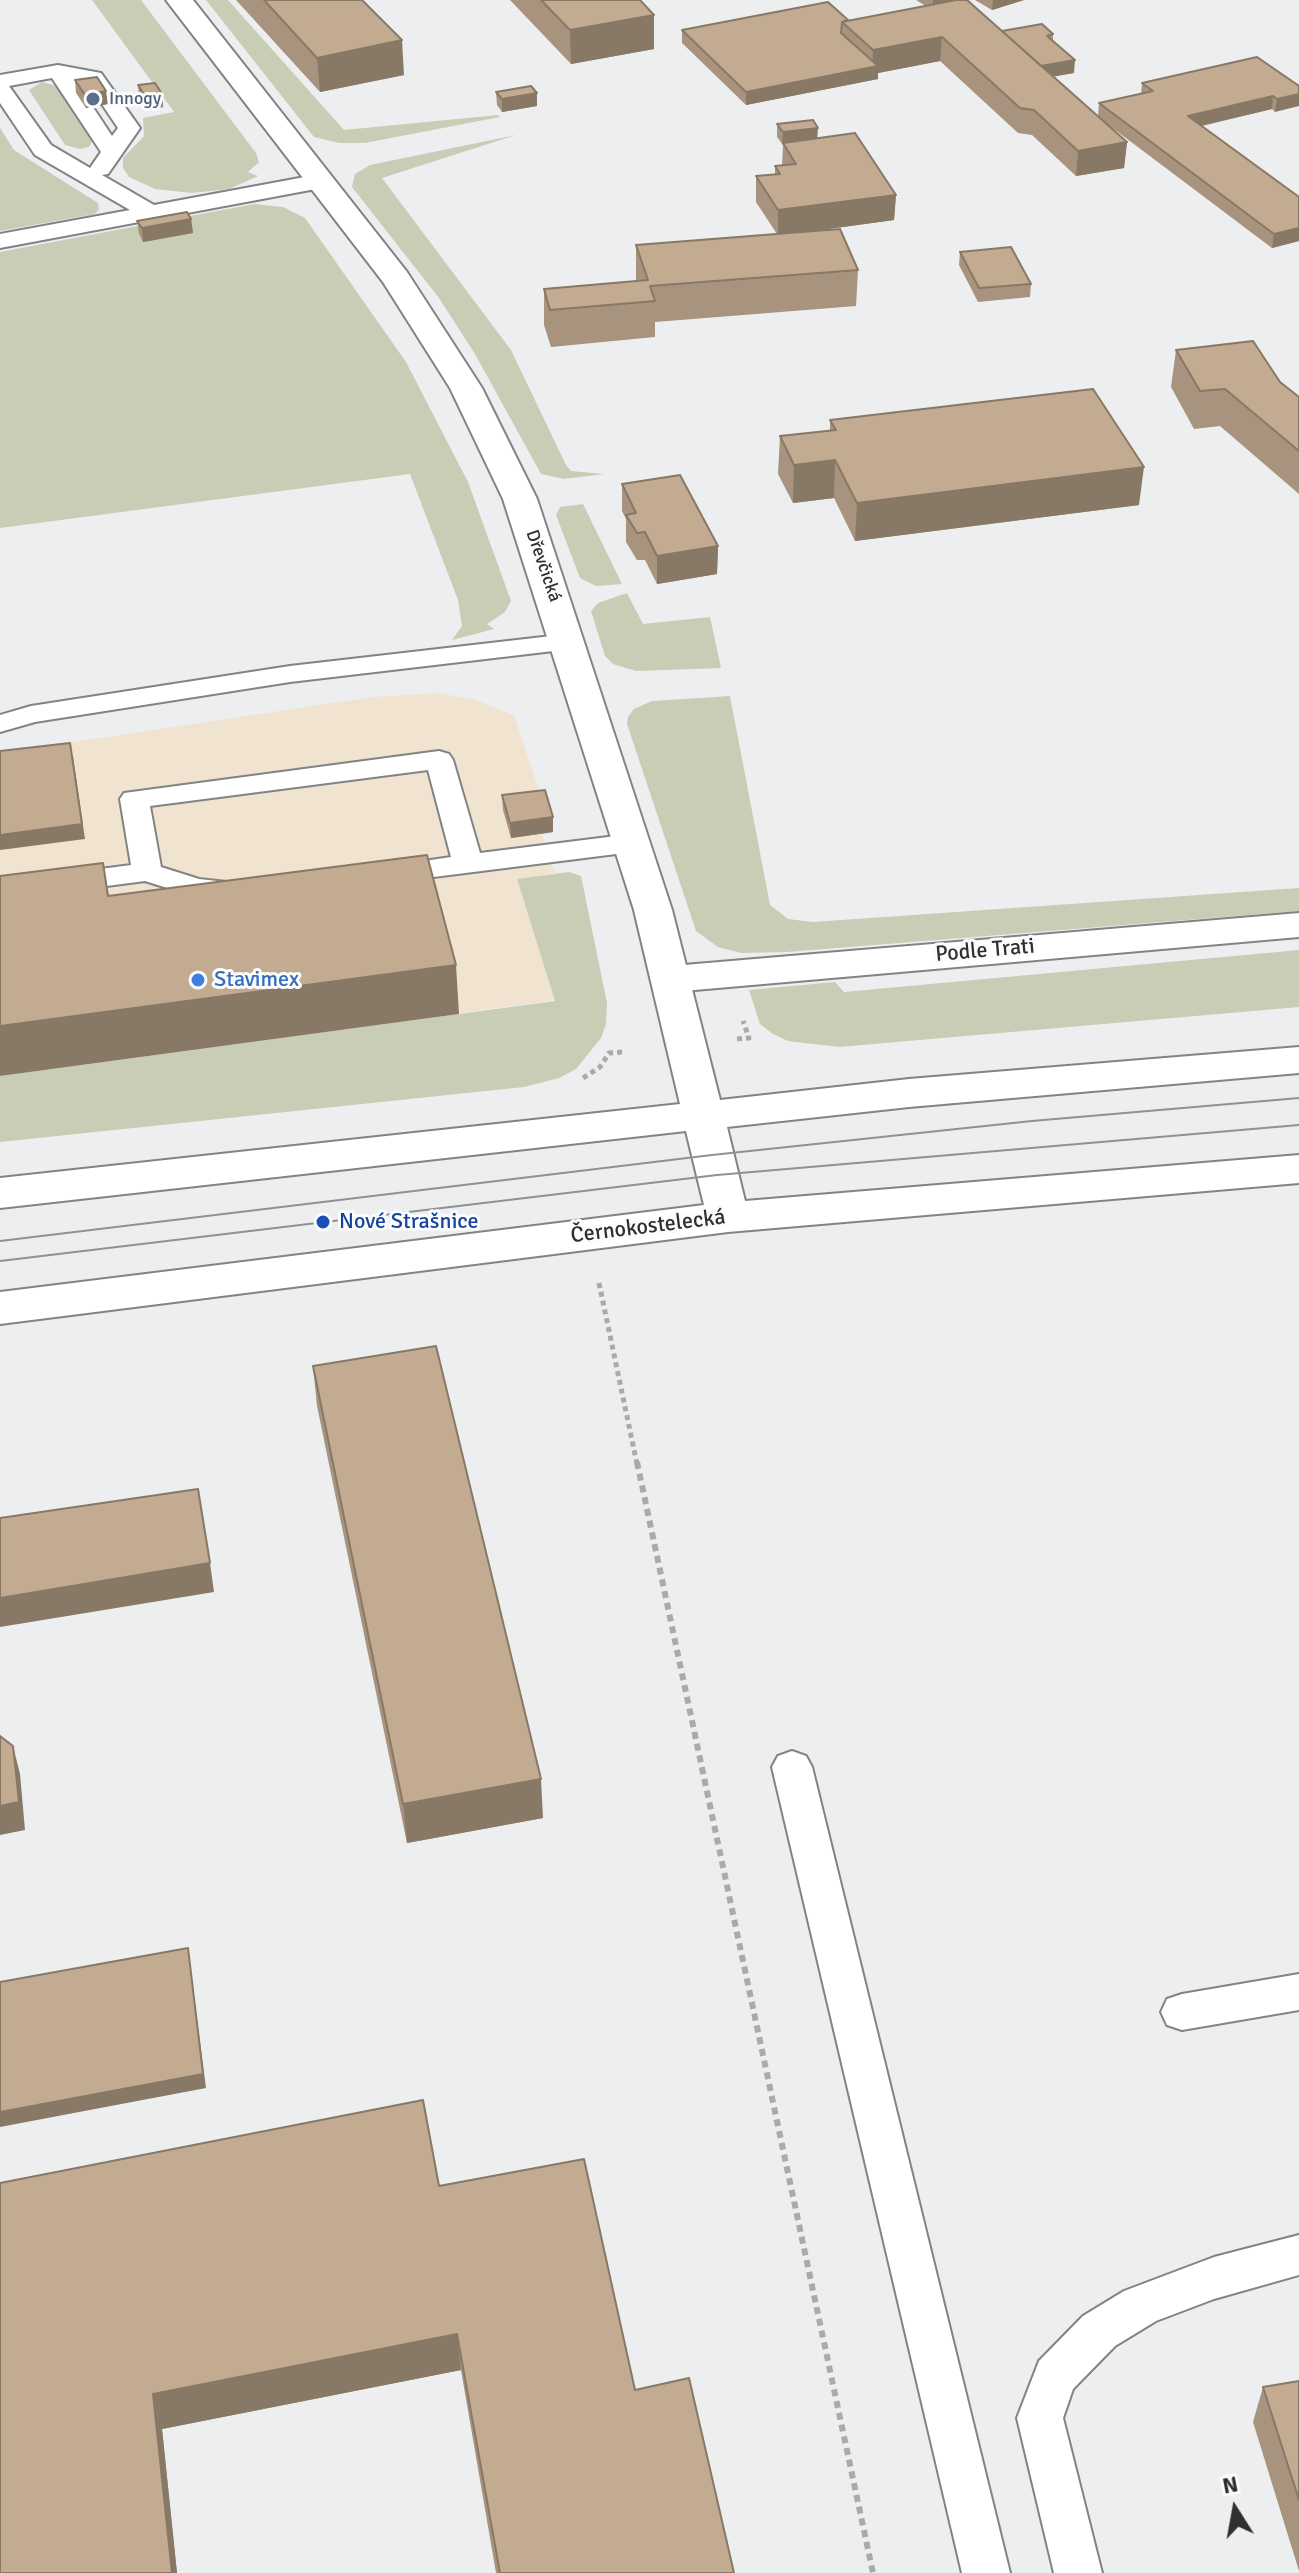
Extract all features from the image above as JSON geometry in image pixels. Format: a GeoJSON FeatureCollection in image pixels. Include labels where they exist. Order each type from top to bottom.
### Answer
{"type":"FeatureCollection","features":[{"type":"Feature","properties":{"kind":"main road","name":"Dřevčická"},"geometry":{"type":"LineString","coordinates":[[179,0],[396,278],[466,388],[520,499],[569,642],[672,979],[728,1217]]}},
{"type":"Feature","properties":{"kind":"main road","name":"Podle Trati"},"geometry":{"type":"LineString","coordinates":[[672,979],[1299,925]]}},
{"type":"Feature","properties":{"kind":"main road"},"geometry":{"type":"LineString","coordinates":[[0,1193],[909,1093],[1299,1060]]}},
{"type":"Feature","properties":{"kind":"main road","name":"Černokostelecká"},"geometry":{"type":"LineString","coordinates":[[0,1308],[728,1217],[1299,1169]]}},
{"type":"Feature","properties":{"kind":"lane"},"geometry":{"type":"LineString","coordinates":[[0,81],[58,71],[112,152],[93,179]]}},
{"type":"Feature","properties":{"kind":"lane"},"geometry":{"type":"LineString","coordinates":[[0,88],[39,146],[151,213]]}},
{"type":"Feature","properties":{"kind":"lane"},"geometry":{"type":"LineString","coordinates":[[0,241],[321,181]]}},
{"type":"Feature","properties":{"kind":"lane"},"geometry":{"type":"LineString","coordinates":[[0,724],[31,714],[290,674],[569,642]]}},
{"type":"Feature","properties":{"kind":"lane"},"geometry":{"type":"LineString","coordinates":[[147,872],[134,799],[439,760],[468,864]]}},
{"type":"Feature","properties":{"kind":"lane"},"geometry":{"type":"LineString","coordinates":[[358,878],[632,843]]}},
{"type":"Feature","properties":{"kind":"lane"},"geometry":{"type":"LineString","coordinates":[[0,891],[147,872],[196,888],[263,890]]}},
{"type":"Feature","properties":{"kind":"lane"},"geometry":{"type":"LineString","coordinates":[[792,1767],[986,2573]]}},
{"type":"Feature","properties":{"kind":"lane"},"geometry":{"type":"LineString","coordinates":[[1182,2012],[1299,1992]]}},
{"type":"Feature","properties":{"kind":"lane"},"geometry":{"type":"LineString","coordinates":[[1078,2573],[1040,2418],[1055,2376],[1099,2331],[1140,2306],[1214,2278],[1299,2255]]}},
{"type":"Feature","properties":{"kind":"path"},"geometry":{"type":"LineString","coordinates":[[609,1053],[623,1052]]}},
{"type":"Feature","properties":{"kind":"path"},"geometry":{"type":"LineString","coordinates":[[598,1276],[873,2573]]}},
{"type":"Feature","properties":{"kind":"shaded area"},"geometry":{"type":"Polygon","coordinates":[[[439,693],[475,700],[514,715],[553,832],[542,835],[555,873],[517,880],[555,1000],[0,1076],[0,753],[373,697],[439,693]]]}},
{"type":"Feature","properties":{"kind":"green space"},"geometry":{"type":"Polygon","coordinates":[[[92,0],[141,0],[256,153],[259,162],[248,172],[258,176],[229,189],[192,193],[155,189],[129,177],[123,168],[123,158],[144,136],[143,118],[174,112],[92,0]]]}},
{"type":"Feature","properties":{"kind":"green space"},"geometry":{"type":"Polygon","coordinates":[[[206,0],[228,0],[344,130],[500,117],[365,143],[339,143],[314,137],[206,0]]]}},
{"type":"Feature","properties":{"kind":"green space"},"geometry":{"type":"Polygon","coordinates":[[[42,82],[57,86],[93,140],[89,147],[80,149],[65,145],[29,90],[42,82]]]}},
{"type":"Feature","properties":{"kind":"green space"},"geometry":{"type":"Polygon","coordinates":[[[0,128],[14,150],[98,203],[99,209],[95,214],[0,231],[0,128]]]}},
{"type":"Feature","properties":{"kind":"green space"},"geometry":{"type":"Polygon","coordinates":[[[516,135],[382,178],[511,350],[566,465],[571,471],[604,474],[564,479],[541,474],[475,354],[439,298],[352,187],[355,174],[370,165],[516,135]]]}},
{"type":"Feature","properties":{"kind":"green space"},"geometry":{"type":"Polygon","coordinates":[[[254,204],[283,207],[305,218],[406,362],[468,482],[511,601],[505,612],[487,624],[494,629],[452,640],[462,626],[458,600],[410,474],[0,528],[0,252],[254,204]]]}},
{"type":"Feature","properties":{"kind":"green space"},"geometry":{"type":"Polygon","coordinates":[[[583,504],[622,584],[596,586],[580,578],[556,515],[560,507],[583,504]]]}},
{"type":"Feature","properties":{"kind":"green space"},"geometry":{"type":"Polygon","coordinates":[[[627,593],[643,624],[710,617],[721,668],[636,671],[613,664],[605,656],[591,611],[598,603],[627,593]]]}},
{"type":"Feature","properties":{"kind":"green space"},"geometry":{"type":"Polygon","coordinates":[[[730,696],[770,905],[788,919],[813,922],[1299,888],[1299,911],[787,952],[741,953],[718,947],[696,931],[627,724],[634,709],[652,701],[730,696]]]}},
{"type":"Feature","properties":{"kind":"green space"},"geometry":{"type":"Polygon","coordinates":[[[569,872],[581,876],[607,1003],[606,1024],[601,1038],[576,1069],[559,1078],[524,1087],[0,1142],[0,1076],[555,1001],[517,879],[569,872]]]}},
{"type":"Feature","properties":{"kind":"green space"},"geometry":{"type":"Polygon","coordinates":[[[1299,950],[1299,1007],[839,1047],[788,1041],[773,1034],[760,1024],[749,990],[835,982],[844,992],[1299,950]]]}},
{"type":"Feature","properties":{"kind":"building"},"geometry":{"type":"Polygon","coordinates":[[[264,0],[362,0],[402,40],[317,58],[264,0]]]}},
{"type":"Feature","properties":{"kind":"building"},"geometry":{"type":"Polygon","coordinates":[[[541,0],[640,0],[654,15],[570,30],[541,0]]]}},
{"type":"Feature","properties":{"kind":"building"},"geometry":{"type":"Polygon","coordinates":[[[967,0],[1127,142],[1078,151],[1034,110],[1020,108],[942,37],[873,50],[842,22],[967,0]]]}},
{"type":"Feature","properties":{"kind":"building"},"geometry":{"type":"Polygon","coordinates":[[[828,2],[848,20],[842,22],[841,33],[878,66],[746,92],[682,30],[828,2]]]}},
{"type":"Feature","properties":{"kind":"building"},"geometry":{"type":"Polygon","coordinates":[[[1042,24],[1053,34],[1047,36],[1075,60],[1041,66],[1002,31],[1042,24]]]}},
{"type":"Feature","properties":{"kind":"building"},"geometry":{"type":"Polygon","coordinates":[[[1257,57],[1299,86],[1299,94],[1277,99],[1273,96],[1188,116],[1299,197],[1299,228],[1274,234],[1099,103],[1153,91],[1142,83],[1257,57]]]}},
{"type":"Feature","properties":{"kind":"building"},"geometry":{"type":"Polygon","coordinates":[[[97,77],[106,91],[85,95],[75,80],[97,77]]]}},
{"type":"Feature","properties":{"kind":"building"},"geometry":{"type":"Polygon","coordinates":[[[155,83],[162,94],[145,96],[138,85],[155,83]]]}},
{"type":"Feature","properties":{"kind":"building"},"geometry":{"type":"Polygon","coordinates":[[[531,86],[537,93],[502,99],[496,92],[531,86]]]}},
{"type":"Feature","properties":{"kind":"building"},"geometry":{"type":"Polygon","coordinates":[[[813,120],[818,128],[783,132],[777,124],[813,120]]]}},
{"type":"Feature","properties":{"kind":"building"},"geometry":{"type":"Polygon","coordinates":[[[855,133],[896,195],[778,210],[756,176],[780,174],[775,166],[796,164],[783,143],[855,133]]]}},
{"type":"Feature","properties":{"kind":"building"},"geometry":{"type":"Polygon","coordinates":[[[187,212],[191,219],[142,228],[137,221],[187,212]]]}},
{"type":"Feature","properties":{"kind":"building"},"geometry":{"type":"Polygon","coordinates":[[[840,229],[858,270],[650,286],[655,301],[550,310],[544,289],[648,280],[636,245],[840,229]]]}},
{"type":"Feature","properties":{"kind":"building"},"geometry":{"type":"Polygon","coordinates":[[[1011,247],[1031,284],[979,288],[960,252],[1011,247]]]}},
{"type":"Feature","properties":{"kind":"building"},"geometry":{"type":"Polygon","coordinates":[[[1253,341],[1280,382],[1299,397],[1299,451],[1225,389],[1200,391],[1176,350],[1253,341]]]}},
{"type":"Feature","properties":{"kind":"building"},"geometry":{"type":"Polygon","coordinates":[[[1093,389],[1144,467],[857,503],[835,460],[794,465],[780,436],[836,430],[830,420],[1093,389]]]}},
{"type":"Feature","properties":{"kind":"building"},"geometry":{"type":"Polygon","coordinates":[[[680,475],[718,546],[657,556],[645,532],[637,533],[626,515],[636,513],[622,484],[680,475]]]}},
{"type":"Feature","properties":{"kind":"building"},"geometry":{"type":"Polygon","coordinates":[[[70,743],[82,824],[0,835],[0,751],[70,743]]]}},
{"type":"Feature","properties":{"kind":"building"},"geometry":{"type":"Polygon","coordinates":[[[545,790],[553,817],[510,823],[502,795],[545,790]]]}},
{"type":"Feature","properties":{"kind":"building"},"geometry":{"type":"Polygon","coordinates":[[[427,855],[456,965],[0,1026],[0,876],[103,863],[108,896],[427,855]]]}},
{"type":"Feature","properties":{"kind":"building"},"geometry":{"type":"Polygon","coordinates":[[[436,1346],[541,1779],[403,1804],[313,1366],[436,1346]]]}},
{"type":"Feature","properties":{"kind":"building"},"geometry":{"type":"Polygon","coordinates":[[[198,1489],[210,1563],[0,1598],[0,1518],[198,1489]]]}},
{"type":"Feature","properties":{"kind":"building"},"geometry":{"type":"Polygon","coordinates":[[[0,1736],[13,1746],[19,1802],[0,1806],[0,1736]]]}},
{"type":"Feature","properties":{"kind":"building"},"geometry":{"type":"Polygon","coordinates":[[[188,1948],[203,2074],[0,2112],[0,1982],[188,1948]]]}},
{"type":"Feature","properties":{"kind":"building"},"geometry":{"type":"Polygon","coordinates":[[[423,2100],[439,2186],[584,2159],[635,2390],[689,2378],[734,2573],[500,2573],[457,2334],[153,2394],[172,2573],[0,2573],[0,2183],[423,2100]]]}},
{"type":"Feature","properties":{"kind":"building"},"geometry":{"type":"Polygon","coordinates":[[[1299,2381],[1299,2500],[1263,2387],[1299,2381]]]}},
{"type":"Feature","properties":{"kind":"tram line"},"geometry":{"type":"LineString","coordinates":[[0,1241],[712,1155],[1032,1121],[1299,1098]]}},
{"type":"Feature","properties":{"kind":"tram line"},"geometry":{"type":"LineString","coordinates":[[0,1261],[717,1175],[1299,1125]]}},
{"type":"Feature","properties":{"kind":"place","name":"Innogy"},"geometry":{"type":"Point","coordinates":[93,99]}},
{"type":"Feature","properties":{"kind":"place","name":"Stavimex"},"geometry":{"type":"Point","coordinates":[198,980]}},
{"type":"Feature","properties":{"kind":"place","name":"Nové Strašnice"},"geometry":{"type":"Point","coordinates":[323,1222]}}]}
